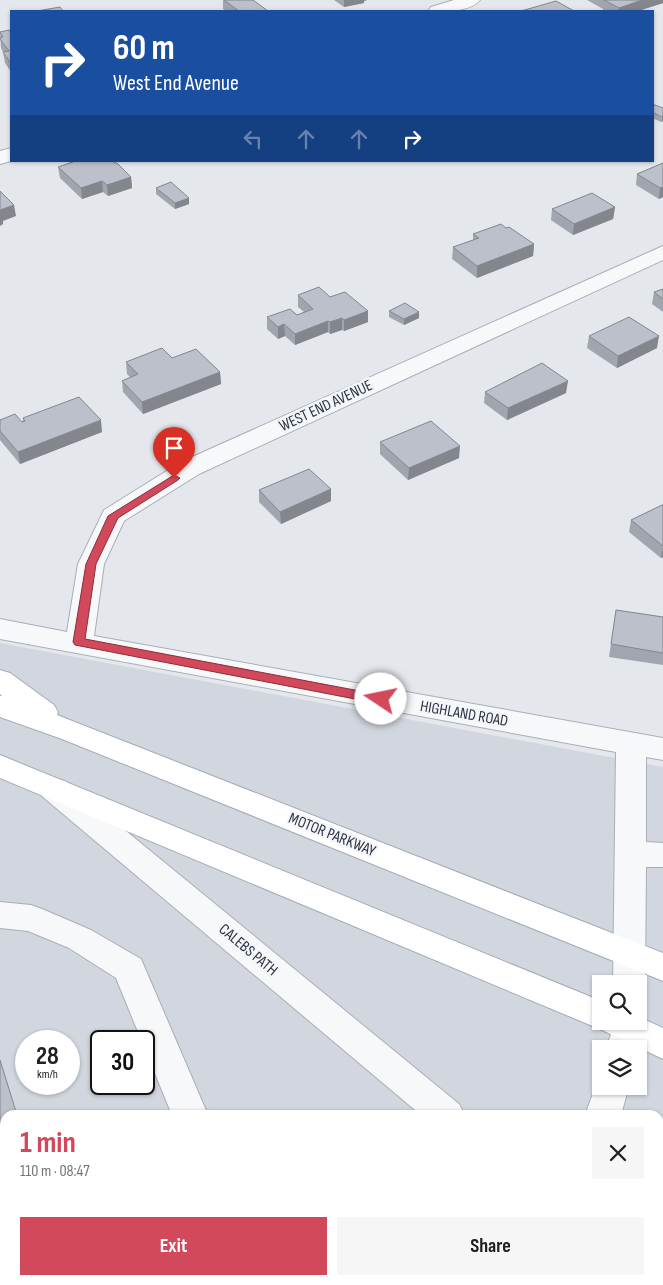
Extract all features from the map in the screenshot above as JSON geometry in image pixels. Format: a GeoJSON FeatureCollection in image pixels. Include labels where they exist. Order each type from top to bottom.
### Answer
{"type":"FeatureCollection","features":[{"type":"Feature","properties":{"kind":"main road"},"geometry":{"type":"LineString","coordinates":[[0,680],[72,731]]}},
{"type":"Feature","properties":{"kind":"main road","name":"MOTOR PARKWAY"},"geometry":{"type":"LineString","coordinates":[[0,706],[72,731],[629,968],[663,967]]}},
{"type":"Feature","properties":{"kind":"main road"},"geometry":{"type":"LineString","coordinates":[[0,766],[592,1015]]}},
{"type":"Feature","properties":{"kind":"main road"},"geometry":{"type":"LineString","coordinates":[[628,1030],[663,1044]]}},
{"type":"Feature","properties":{"kind":"street"},"geometry":{"type":"LineString","coordinates":[[440,10],[471,0]]}},
{"type":"Feature","properties":{"kind":"street","name":"WEST END AVENUE"},"geometry":{"type":"LineString","coordinates":[[79,642],[91,564],[113,516],[190,468],[663,252]]}},
{"type":"Feature","properties":{"kind":"street","name":"HIGHLAND ROAD"},"geometry":{"type":"LineString","coordinates":[[0,628],[419,706],[663,749]]}},
{"type":"Feature","properties":{"kind":"street"},"geometry":{"type":"LineString","coordinates":[[629,968],[631,744]]}},
{"type":"Feature","properties":{"kind":"street","name":"CALEBS PATH"},"geometry":{"type":"LineString","coordinates":[[49,785],[441,1110]]}},
{"type":"Feature","properties":{"kind":"street"},"geometry":{"type":"LineString","coordinates":[[630,854],[663,855]]}},
{"type":"Feature","properties":{"kind":"street"},"geometry":{"type":"LineString","coordinates":[[0,914],[31,918],[72,935],[129,970],[188,1110]]}},
{"type":"Feature","properties":{"kind":"street"},"geometry":{"type":"LineString","coordinates":[[605,1110],[609,1095]]}},
{"type":"Feature","properties":{"kind":"shaded area"},"geometry":{"type":"Polygon","coordinates":[[[0,643],[663,767],[663,1110],[0,1110],[0,643]]]}},
{"type":"Feature","properties":{"kind":"building"},"geometry":{"type":"Polygon","coordinates":[[[224,0],[253,0],[267,10],[238,10],[224,0]]]}},
{"type":"Feature","properties":{"kind":"building"},"geometry":{"type":"Polygon","coordinates":[[[604,0],[642,0],[619,8],[604,0]]]}},
{"type":"Feature","properties":{"kind":"building"},"geometry":{"type":"Polygon","coordinates":[[[556,1],[572,10],[524,10],[556,1]]]}},
{"type":"Feature","properties":{"kind":"building"},"geometry":{"type":"Polygon","coordinates":[[[60,7],[62,10],[43,10],[60,7]]]}},
{"type":"Feature","properties":{"kind":"building"},"geometry":{"type":"Polygon","coordinates":[[[9,30],[10,32],[10,62],[3,52],[9,51],[0,39],[3,37],[0,32],[9,30]]]}},
{"type":"Feature","properties":{"kind":"building"},"geometry":{"type":"Polygon","coordinates":[[[654,105],[663,108],[662,117],[654,113],[654,105]]]}},
{"type":"Feature","properties":{"kind":"building"},"geometry":{"type":"Polygon","coordinates":[[[73,162],[114,162],[117,163],[131,177],[107,185],[102,181],[81,188],[58,167],[73,162]]]}},
{"type":"Feature","properties":{"kind":"building"},"geometry":{"type":"Polygon","coordinates":[[[663,163],[663,187],[660,188],[637,174],[663,163]]]}},
{"type":"Feature","properties":{"kind":"building"},"geometry":{"type":"Polygon","coordinates":[[[171,182],[189,198],[175,203],[156,188],[171,182]]]}},
{"type":"Feature","properties":{"kind":"building"},"geometry":{"type":"Polygon","coordinates":[[[0,191],[14,205],[0,210],[0,191]]]}},
{"type":"Feature","properties":{"kind":"building"},"geometry":{"type":"Polygon","coordinates":[[[592,193],[615,207],[574,224],[552,209],[592,193]]]}},
{"type":"Feature","properties":{"kind":"building"},"geometry":{"type":"Polygon","coordinates":[[[501,224],[506,228],[509,227],[534,244],[477,266],[453,247],[479,238],[473,234],[501,224]]]}},
{"type":"Feature","properties":{"kind":"building"},"geometry":{"type":"Polygon","coordinates":[[[319,287],[330,297],[345,292],[368,311],[344,320],[342,318],[328,321],[295,334],[284,324],[278,327],[267,317],[290,309],[297,315],[313,309],[298,295],[319,287]]]}},
{"type":"Feature","properties":{"kind":"building"},"geometry":{"type":"Polygon","coordinates":[[[663,289],[663,299],[654,292],[663,289]]]}},
{"type":"Feature","properties":{"kind":"building"},"geometry":{"type":"Polygon","coordinates":[[[405,303],[419,312],[404,319],[389,311],[405,303]]]}},
{"type":"Feature","properties":{"kind":"building"},"geometry":{"type":"Polygon","coordinates":[[[629,317],[659,336],[618,356],[589,336],[629,317]]]}},
{"type":"Feature","properties":{"kind":"building"},"geometry":{"type":"Polygon","coordinates":[[[162,348],[172,358],[196,349],[220,372],[142,402],[122,381],[138,374],[126,362],[162,348]]]}},
{"type":"Feature","properties":{"kind":"building"},"geometry":{"type":"Polygon","coordinates":[[[542,363],[568,381],[508,408],[485,392],[542,363]]]}},
{"type":"Feature","properties":{"kind":"building"},"geometry":{"type":"Polygon","coordinates":[[[79,397],[101,420],[18,452],[0,431],[0,420],[15,414],[22,422],[25,421],[23,418],[79,397]]]}},
{"type":"Feature","properties":{"kind":"building"},"geometry":{"type":"Polygon","coordinates":[[[431,421],[460,446],[409,468],[380,442],[431,421]]]}},
{"type":"Feature","properties":{"kind":"building"},"geometry":{"type":"Polygon","coordinates":[[[309,469],[331,489],[280,512],[259,490],[309,469]]]}},
{"type":"Feature","properties":{"kind":"building"},"geometry":{"type":"Polygon","coordinates":[[[663,505],[663,546],[631,520],[663,505]]]}},
{"type":"Feature","properties":{"kind":"building"},"geometry":{"type":"Polygon","coordinates":[[[616,610],[663,617],[663,653],[611,644],[616,610]]]}},
{"type":"Feature","properties":{"kind":"building"},"geometry":{"type":"Polygon","coordinates":[[[0,1060],[15,1110],[0,1110],[0,1060]]]}},
{"type":"Feature","properties":{"kind":"route"},"geometry":{"type":"LineString","coordinates":[[174,478],[113,516],[91,564],[79,642],[381,699]]}}]}
